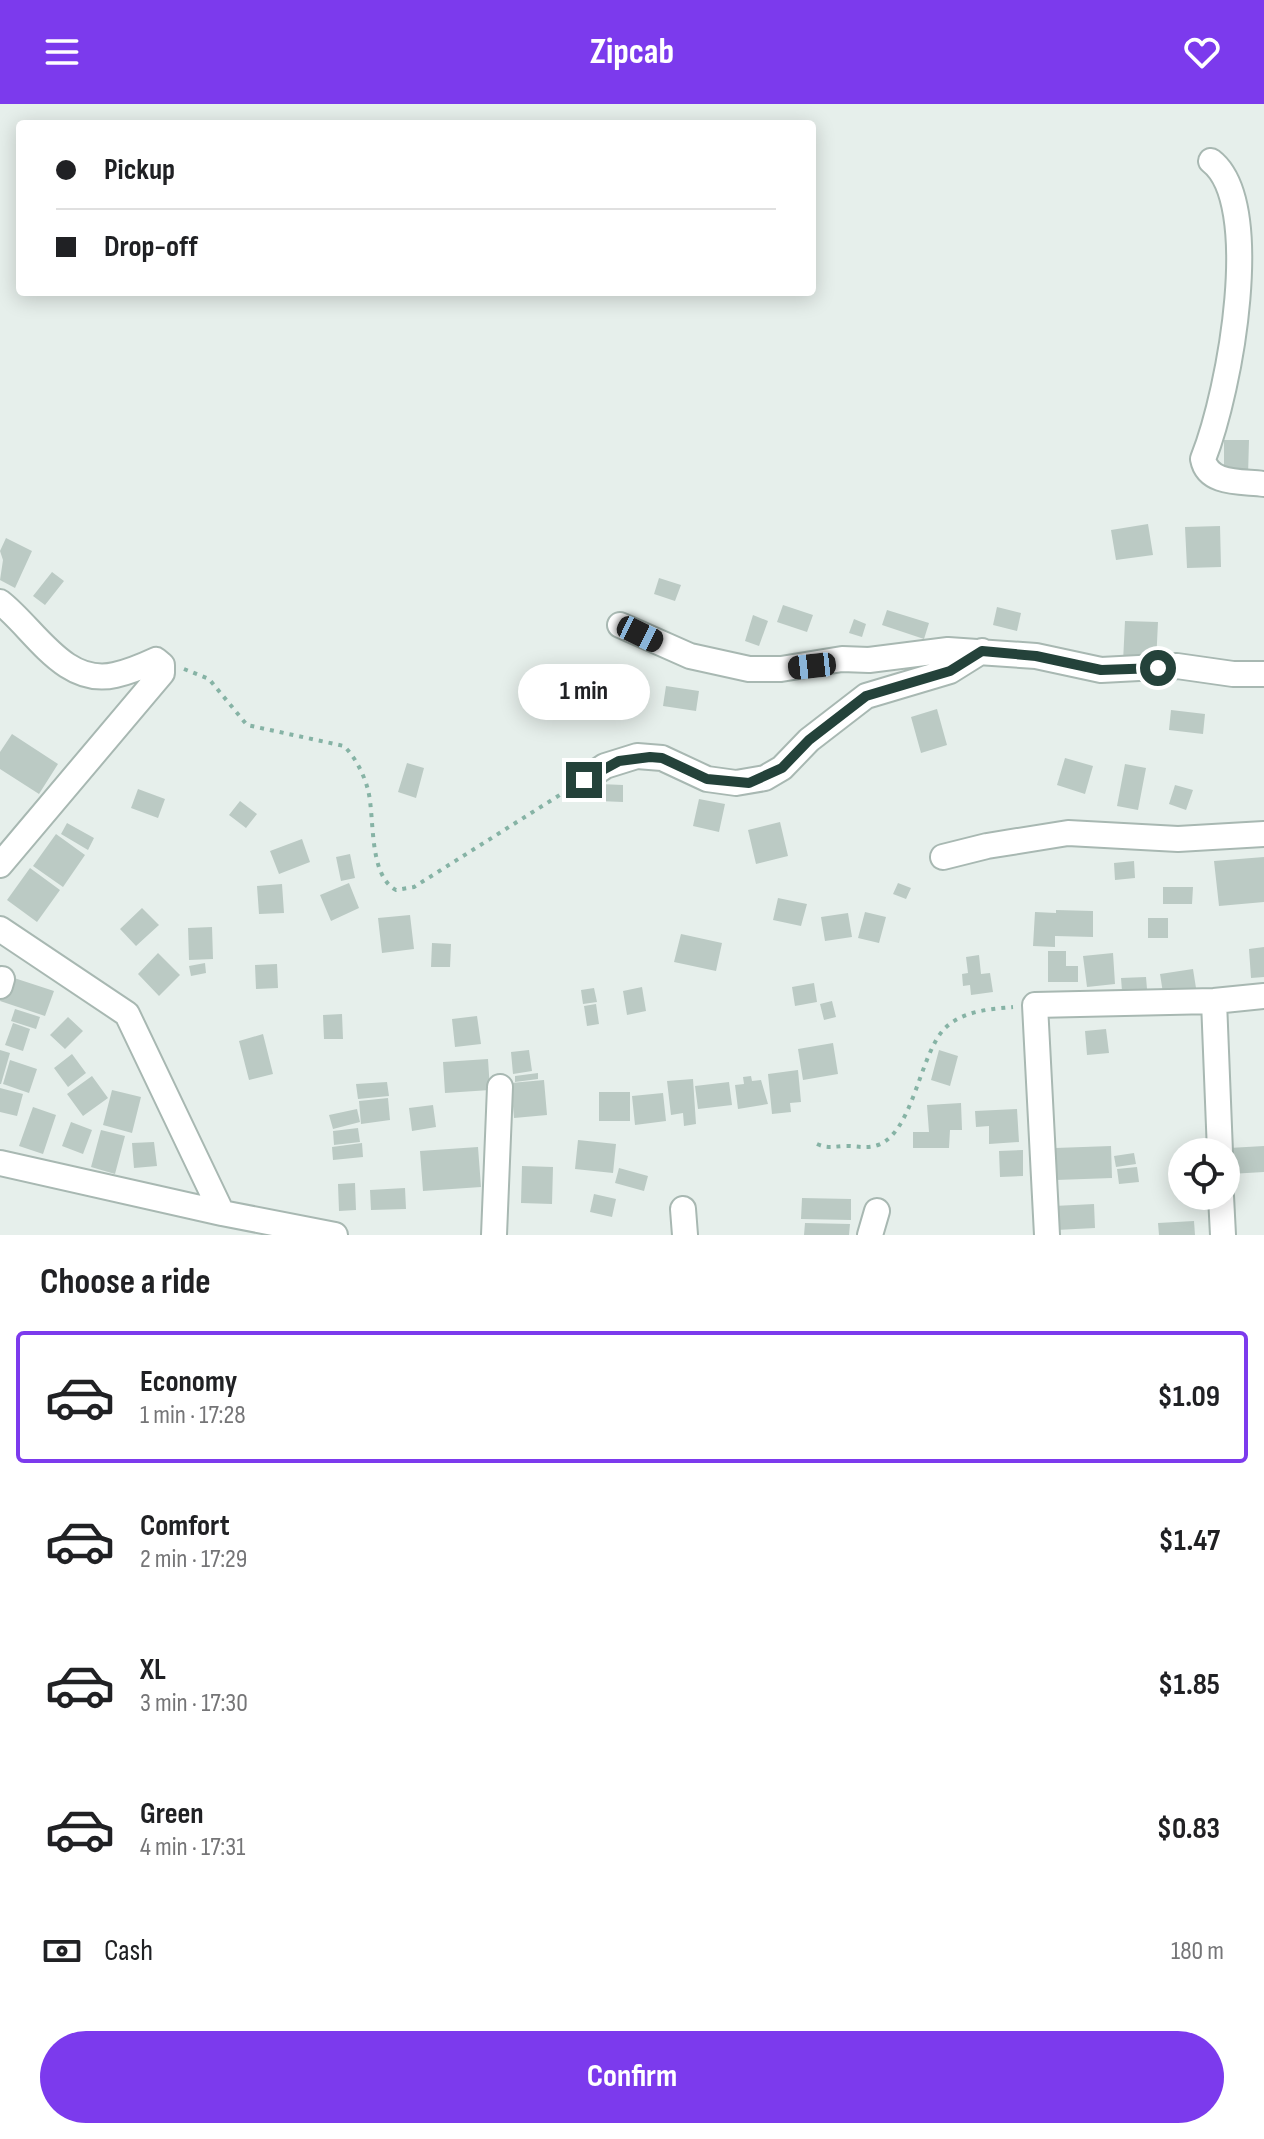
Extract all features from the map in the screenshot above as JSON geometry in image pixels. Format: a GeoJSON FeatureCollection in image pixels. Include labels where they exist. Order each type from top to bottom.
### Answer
{"type":"FeatureCollection","features":[{"type":"Feature","properties":{"kind":"street"},"geometry":{"type":"LineString","coordinates":[[1211,161],[1229,168],[1250,191],[1257,207],[1261,260],[1259,298],[1239,368],[1203,459],[1205,470],[1213,477],[1264,484]]}},
{"type":"Feature","properties":{"kind":"street"},"geometry":{"type":"LineString","coordinates":[[0,602],[60,663],[88,674],[114,676],[156,660],[162,665],[162,673],[0,865]]}},
{"type":"Feature","properties":{"kind":"street"},"geometry":{"type":"LineString","coordinates":[[620,625],[690,656],[749,669],[781,669],[842,659],[869,660],[948,650],[1036,656],[1101,670],[1177,666],[1233,674],[1264,674]]}},
{"type":"Feature","properties":{"kind":"street"},"geometry":{"type":"LineString","coordinates":[[584,780],[619,761],[650,757],[662,758],[707,779],[749,783],[782,768],[809,740],[866,696],[950,671],[982,651]]}},
{"type":"Feature","properties":{"kind":"street"},"geometry":{"type":"LineString","coordinates":[[943,857],[1068,833],[1178,839],[1264,834]]}},
{"type":"Feature","properties":{"kind":"street"},"geometry":{"type":"LineString","coordinates":[[0,929],[127,1014],[222,1213]]}},
{"type":"Feature","properties":{"kind":"street"},"geometry":{"type":"LineString","coordinates":[[1047,1235],[1035,1005],[1214,1001],[1264,996]]}},
{"type":"Feature","properties":{"kind":"street"},"geometry":{"type":"LineString","coordinates":[[1214,1001],[1219,1138]]}},
{"type":"Feature","properties":{"kind":"street"},"geometry":{"type":"LineString","coordinates":[[494,1235],[500,1087]]}},
{"type":"Feature","properties":{"kind":"street"},"geometry":{"type":"LineString","coordinates":[[0,1163],[335,1235]]}},
{"type":"Feature","properties":{"kind":"street"},"geometry":{"type":"LineString","coordinates":[[683,1209],[685,1235]]}},
{"type":"Feature","properties":{"kind":"street"},"geometry":{"type":"LineString","coordinates":[[1222,1210],[1223,1235]]}},
{"type":"Feature","properties":{"kind":"street"},"geometry":{"type":"LineString","coordinates":[[870,1235],[877,1211]]}},
{"type":"Feature","properties":{"kind":"path"},"geometry":{"type":"LineString","coordinates":[[162,665],[195,671],[209,679],[247,725],[344,746],[353,755],[368,790],[379,864],[387,883],[396,890],[407,891],[414,887],[584,780]]}},
{"type":"Feature","properties":{"kind":"path"},"geometry":{"type":"LineString","coordinates":[[817,1144],[836,1148],[869,1148],[882,1144],[896,1130],[934,1043],[945,1028],[970,1013],[1035,1005]]}},
{"type":"Feature","properties":{"kind":"building"},"geometry":{"type":"Polygon","coordinates":[[[1224,440],[1249,440],[1248,476],[1224,476],[1224,440]]]}},
{"type":"Feature","properties":{"kind":"building"},"geometry":{"type":"Polygon","coordinates":[[[1148,524],[1153,555],[1116,560],[1111,530],[1148,524]]]}},
{"type":"Feature","properties":{"kind":"building"},"geometry":{"type":"Polygon","coordinates":[[[1220,526],[1221,567],[1187,568],[1185,527],[1220,526]]]}},
{"type":"Feature","properties":{"kind":"building"},"geometry":{"type":"Polygon","coordinates":[[[6,538],[32,551],[15,588],[0,580],[3,560],[0,551],[6,538]]]}},
{"type":"Feature","properties":{"kind":"building"},"geometry":{"type":"Polygon","coordinates":[[[52,572],[64,581],[45,605],[33,596],[52,572]]]}},
{"type":"Feature","properties":{"kind":"building"},"geometry":{"type":"Polygon","coordinates":[[[659,578],[681,585],[675,601],[654,594],[659,578]]]}},
{"type":"Feature","properties":{"kind":"building"},"geometry":{"type":"Polygon","coordinates":[[[783,605],[813,615],[807,632],[777,622],[783,605]]]}},
{"type":"Feature","properties":{"kind":"building"},"geometry":{"type":"Polygon","coordinates":[[[997,607],[1021,613],[1017,631],[993,625],[997,607]]]}},
{"type":"Feature","properties":{"kind":"building"},"geometry":{"type":"Polygon","coordinates":[[[887,610],[929,623],[924,639],[882,625],[887,610]]]}},
{"type":"Feature","properties":{"kind":"building"},"geometry":{"type":"Polygon","coordinates":[[[753,615],[768,621],[759,646],[745,641],[753,615]]]}},
{"type":"Feature","properties":{"kind":"building"},"geometry":{"type":"Polygon","coordinates":[[[854,619],[866,624],[862,637],[849,633],[854,619]]]}},
{"type":"Feature","properties":{"kind":"building"},"geometry":{"type":"Polygon","coordinates":[[[1125,621],[1158,622],[1156,663],[1123,662],[1125,621]]]}},
{"type":"Feature","properties":{"kind":"building"},"geometry":{"type":"Polygon","coordinates":[[[666,686],[699,691],[696,711],[663,706],[666,686]]]}},
{"type":"Feature","properties":{"kind":"building"},"geometry":{"type":"Polygon","coordinates":[[[937,709],[947,745],[921,753],[911,717],[937,709]]]}},
{"type":"Feature","properties":{"kind":"building"},"geometry":{"type":"Polygon","coordinates":[[[1171,710],[1205,714],[1203,734],[1169,730],[1171,710]]]}},
{"type":"Feature","properties":{"kind":"building"},"geometry":{"type":"Polygon","coordinates":[[[12,734],[58,764],[39,794],[0,769],[0,752],[12,734]]]}},
{"type":"Feature","properties":{"kind":"building"},"geometry":{"type":"Polygon","coordinates":[[[1065,758],[1093,766],[1085,794],[1057,785],[1065,758]]]}},
{"type":"Feature","properties":{"kind":"building"},"geometry":{"type":"Polygon","coordinates":[[[407,763],[424,768],[416,798],[398,792],[407,763]]]}},
{"type":"Feature","properties":{"kind":"building"},"geometry":{"type":"Polygon","coordinates":[[[1125,764],[1146,768],[1138,810],[1117,806],[1125,764]]]}},
{"type":"Feature","properties":{"kind":"building"},"geometry":{"type":"Polygon","coordinates":[[[600,784],[623,785],[623,802],[599,801],[600,784]]]}},
{"type":"Feature","properties":{"kind":"building"},"geometry":{"type":"Polygon","coordinates":[[[1175,785],[1193,790],[1186,810],[1169,804],[1175,785]]]}},
{"type":"Feature","properties":{"kind":"building"},"geometry":{"type":"Polygon","coordinates":[[[138,789],[165,799],[158,818],[131,808],[138,789]]]}},
{"type":"Feature","properties":{"kind":"building"},"geometry":{"type":"Polygon","coordinates":[[[699,799],[725,804],[719,832],[693,826],[699,799]]]}},
{"type":"Feature","properties":{"kind":"building"},"geometry":{"type":"Polygon","coordinates":[[[240,801],[257,814],[246,828],[229,815],[240,801]]]}},
{"type":"Feature","properties":{"kind":"building"},"geometry":{"type":"Polygon","coordinates":[[[780,822],[788,856],[756,864],[748,830],[780,822]]]}},
{"type":"Feature","properties":{"kind":"building"},"geometry":{"type":"Polygon","coordinates":[[[67,823],[94,838],[88,850],[61,834],[67,823]]]}},
{"type":"Feature","properties":{"kind":"building"},"geometry":{"type":"Polygon","coordinates":[[[56,834],[85,855],[63,887],[33,866],[56,834]]]}},
{"type":"Feature","properties":{"kind":"building"},"geometry":{"type":"Polygon","coordinates":[[[302,839],[310,862],[279,874],[270,851],[302,839]]]}},
{"type":"Feature","properties":{"kind":"building"},"geometry":{"type":"Polygon","coordinates":[[[350,854],[355,878],[341,881],[336,857],[350,854]]]}},
{"type":"Feature","properties":{"kind":"building"},"geometry":{"type":"Polygon","coordinates":[[[1264,857],[1264,902],[1219,906],[1214,861],[1264,857]]]}},
{"type":"Feature","properties":{"kind":"building"},"geometry":{"type":"Polygon","coordinates":[[[1134,861],[1135,878],[1115,880],[1114,863],[1134,861]]]}},
{"type":"Feature","properties":{"kind":"building"},"geometry":{"type":"Polygon","coordinates":[[[30,868],[60,890],[37,922],[7,900],[30,868]]]}},
{"type":"Feature","properties":{"kind":"building"},"geometry":{"type":"Polygon","coordinates":[[[349,883],[359,908],[331,921],[320,895],[349,883]]]}},
{"type":"Feature","properties":{"kind":"building"},"geometry":{"type":"Polygon","coordinates":[[[898,883],[911,888],[906,899],[893,894],[898,883]]]}},
{"type":"Feature","properties":{"kind":"building"},"geometry":{"type":"Polygon","coordinates":[[[282,884],[284,913],[259,914],[257,886],[282,884]]]}},
{"type":"Feature","properties":{"kind":"building"},"geometry":{"type":"Polygon","coordinates":[[[1163,887],[1193,887],[1192,904],[1163,904],[1163,887]]]}},
{"type":"Feature","properties":{"kind":"building"},"geometry":{"type":"Polygon","coordinates":[[[778,898],[807,904],[801,926],[773,920],[778,898]]]}},
{"type":"Feature","properties":{"kind":"building"},"geometry":{"type":"Polygon","coordinates":[[[142,908],[159,925],[136,946],[120,929],[142,908]]]}},
{"type":"Feature","properties":{"kind":"building"},"geometry":{"type":"Polygon","coordinates":[[[1056,910],[1093,911],[1093,937],[1055,936],[1055,947],[1033,946],[1035,912],[1056,913],[1056,910]]]}},
{"type":"Feature","properties":{"kind":"building"},"geometry":{"type":"Polygon","coordinates":[[[865,912],[886,917],[879,943],[858,938],[865,912]]]}},
{"type":"Feature","properties":{"kind":"building"},"geometry":{"type":"Polygon","coordinates":[[[848,913],[852,937],[825,941],[821,917],[848,913]]]}},
{"type":"Feature","properties":{"kind":"building"},"geometry":{"type":"Polygon","coordinates":[[[410,915],[414,949],[382,953],[378,918],[410,915]]]}},
{"type":"Feature","properties":{"kind":"building"},"geometry":{"type":"Polygon","coordinates":[[[1148,918],[1168,918],[1168,938],[1148,938],[1148,918]]]}},
{"type":"Feature","properties":{"kind":"building"},"geometry":{"type":"Polygon","coordinates":[[[212,927],[213,959],[189,960],[188,928],[212,927]]]}},
{"type":"Feature","properties":{"kind":"building"},"geometry":{"type":"Polygon","coordinates":[[[681,934],[722,943],[716,971],[674,962],[681,934]]]}},
{"type":"Feature","properties":{"kind":"building"},"geometry":{"type":"Polygon","coordinates":[[[432,943],[451,944],[450,967],[431,967],[432,943]]]}},
{"type":"Feature","properties":{"kind":"building"},"geometry":{"type":"Polygon","coordinates":[[[1264,947],[1264,977],[1251,978],[1249,949],[1264,947]]]}},
{"type":"Feature","properties":{"kind":"building"},"geometry":{"type":"Polygon","coordinates":[[[1048,951],[1066,951],[1066,966],[1078,966],[1078,982],[1048,982],[1048,951]]]}},
{"type":"Feature","properties":{"kind":"building"},"geometry":{"type":"Polygon","coordinates":[[[158,953],[180,975],[159,996],[138,974],[158,953]]]}},
{"type":"Feature","properties":{"kind":"building"},"geometry":{"type":"Polygon","coordinates":[[[1113,953],[1115,984],[1087,987],[1083,956],[1113,953]]]}},
{"type":"Feature","properties":{"kind":"building"},"geometry":{"type":"Polygon","coordinates":[[[979,955],[981,974],[990,973],[993,992],[971,995],[970,985],[963,986],[962,974],[968,973],[966,957],[979,955]]]}},
{"type":"Feature","properties":{"kind":"building"},"geometry":{"type":"Polygon","coordinates":[[[205,963],[206,973],[191,976],[189,966],[205,963]]]}},
{"type":"Feature","properties":{"kind":"building"},"geometry":{"type":"Polygon","coordinates":[[[277,964],[278,988],[256,989],[255,965],[277,964]]]}},
{"type":"Feature","properties":{"kind":"building"},"geometry":{"type":"Polygon","coordinates":[[[1193,969],[1196,988],[1163,993],[1160,974],[1193,969]]]}},
{"type":"Feature","properties":{"kind":"building"},"geometry":{"type":"Polygon","coordinates":[[[8,976],[54,991],[45,1016],[0,1001],[8,976]]]}},
{"type":"Feature","properties":{"kind":"building"},"geometry":{"type":"Polygon","coordinates":[[[1146,977],[1147,989],[1122,991],[1121,978],[1146,977]]]}},
{"type":"Feature","properties":{"kind":"building"},"geometry":{"type":"Polygon","coordinates":[[[814,983],[817,1002],[795,1006],[792,987],[814,983]]]}},
{"type":"Feature","properties":{"kind":"building"},"geometry":{"type":"Polygon","coordinates":[[[642,987],[646,1011],[627,1015],[623,991],[642,987]]]}},
{"type":"Feature","properties":{"kind":"building"},"geometry":{"type":"Polygon","coordinates":[[[594,988],[597,1002],[583,1004],[581,990],[594,988]]]}},
{"type":"Feature","properties":{"kind":"building"},"geometry":{"type":"Polygon","coordinates":[[[832,1001],[836,1017],[824,1020],[820,1004],[832,1001]]]}},
{"type":"Feature","properties":{"kind":"building"},"geometry":{"type":"Polygon","coordinates":[[[596,1004],[599,1024],[587,1026],[584,1006],[596,1004]]]}},
{"type":"Feature","properties":{"kind":"building"},"geometry":{"type":"Polygon","coordinates":[[[15,1009],[40,1017],[36,1029],[11,1021],[15,1009]]]}},
{"type":"Feature","properties":{"kind":"building"},"geometry":{"type":"Polygon","coordinates":[[[342,1014],[343,1039],[324,1039],[323,1015],[342,1014]]]}},
{"type":"Feature","properties":{"kind":"building"},"geometry":{"type":"Polygon","coordinates":[[[477,1016],[481,1044],[455,1047],[452,1019],[477,1016]]]}},
{"type":"Feature","properties":{"kind":"building"},"geometry":{"type":"Polygon","coordinates":[[[68,1017],[83,1031],[65,1049],[50,1035],[68,1017]]]}},
{"type":"Feature","properties":{"kind":"building"},"geometry":{"type":"Polygon","coordinates":[[[13,1023],[30,1029],[23,1051],[5,1045],[13,1023]]]}},
{"type":"Feature","properties":{"kind":"building"},"geometry":{"type":"Polygon","coordinates":[[[1106,1029],[1109,1053],[1087,1055],[1085,1031],[1106,1029]]]}},
{"type":"Feature","properties":{"kind":"building"},"geometry":{"type":"Polygon","coordinates":[[[263,1034],[273,1074],[249,1080],[239,1041],[263,1034]]]}},
{"type":"Feature","properties":{"kind":"building"},"geometry":{"type":"Polygon","coordinates":[[[833,1043],[838,1074],[803,1080],[798,1049],[833,1043]]]}},
{"type":"Feature","properties":{"kind":"building"},"geometry":{"type":"Polygon","coordinates":[[[0,1050],[10,1053],[1,1084],[0,1084],[0,1050]]]}},
{"type":"Feature","properties":{"kind":"building"},"geometry":{"type":"Polygon","coordinates":[[[529,1050],[532,1071],[513,1074],[511,1052],[529,1050]]]}},
{"type":"Feature","properties":{"kind":"building"},"geometry":{"type":"Polygon","coordinates":[[[939,1050],[958,1056],[950,1086],[931,1080],[939,1050]]]}},
{"type":"Feature","properties":{"kind":"building"},"geometry":{"type":"Polygon","coordinates":[[[72,1054],[86,1073],[68,1087],[54,1068],[72,1054]]]}},
{"type":"Feature","properties":{"kind":"building"},"geometry":{"type":"Polygon","coordinates":[[[488,1059],[490,1090],[445,1093],[443,1062],[488,1059]]]}},
{"type":"Feature","properties":{"kind":"building"},"geometry":{"type":"Polygon","coordinates":[[[10,1060],[37,1069],[29,1093],[3,1084],[10,1060]]]}},
{"type":"Feature","properties":{"kind":"building"},"geometry":{"type":"Polygon","coordinates":[[[798,1070],[801,1102],[790,1103],[791,1112],[772,1114],[768,1074],[798,1070]]]}},
{"type":"Feature","properties":{"kind":"building"},"geometry":{"type":"Polygon","coordinates":[[[538,1073],[538,1079],[515,1082],[515,1076],[538,1073]]]}},
{"type":"Feature","properties":{"kind":"building"},"geometry":{"type":"Polygon","coordinates":[[[92,1076],[108,1098],[83,1116],[67,1094],[92,1076]]]}},
{"type":"Feature","properties":{"kind":"building"},"geometry":{"type":"Polygon","coordinates":[[[751,1076],[752,1081],[761,1080],[768,1104],[738,1109],[735,1085],[744,1084],[743,1077],[751,1076]]]}},
{"type":"Feature","properties":{"kind":"building"},"geometry":{"type":"Polygon","coordinates":[[[693,1079],[696,1124],[684,1126],[683,1113],[671,1115],[667,1081],[693,1079]]]}},
{"type":"Feature","properties":{"kind":"building"},"geometry":{"type":"Polygon","coordinates":[[[544,1080],[547,1115],[514,1118],[511,1083],[544,1080]]]}},
{"type":"Feature","properties":{"kind":"building"},"geometry":{"type":"Polygon","coordinates":[[[387,1082],[389,1096],[358,1099],[356,1084],[387,1082]]]}},
{"type":"Feature","properties":{"kind":"building"},"geometry":{"type":"Polygon","coordinates":[[[729,1082],[732,1105],[698,1109],[695,1086],[729,1082]]]}},
{"type":"Feature","properties":{"kind":"building"},"geometry":{"type":"Polygon","coordinates":[[[0,1088],[23,1094],[17,1116],[0,1112],[0,1088]]]}},
{"type":"Feature","properties":{"kind":"building"},"geometry":{"type":"Polygon","coordinates":[[[112,1090],[141,1097],[132,1133],[103,1125],[112,1090]]]}},
{"type":"Feature","properties":{"kind":"building"},"geometry":{"type":"Polygon","coordinates":[[[599,1092],[630,1092],[630,1121],[599,1121],[599,1092]]]}},
{"type":"Feature","properties":{"kind":"building"},"geometry":{"type":"Polygon","coordinates":[[[663,1093],[666,1121],[635,1125],[632,1096],[663,1093]]]}},
{"type":"Feature","properties":{"kind":"building"},"geometry":{"type":"Polygon","coordinates":[[[388,1098],[390,1120],[361,1124],[359,1101],[388,1098]]]}},
{"type":"Feature","properties":{"kind":"building"},"geometry":{"type":"Polygon","coordinates":[[[961,1103],[962,1130],[950,1130],[949,1148],[913,1148],[913,1132],[929,1132],[927,1105],[961,1103]]]}},
{"type":"Feature","properties":{"kind":"building"},"geometry":{"type":"Polygon","coordinates":[[[433,1105],[436,1127],[412,1131],[409,1108],[433,1105]]]}},
{"type":"Feature","properties":{"kind":"building"},"geometry":{"type":"Polygon","coordinates":[[[33,1107],[56,1115],[43,1154],[19,1146],[33,1107]]]}},
{"type":"Feature","properties":{"kind":"building"},"geometry":{"type":"Polygon","coordinates":[[[357,1109],[360,1122],[333,1129],[329,1115],[357,1109]]]}},
{"type":"Feature","properties":{"kind":"building"},"geometry":{"type":"Polygon","coordinates":[[[1017,1109],[1019,1142],[989,1144],[989,1126],[976,1127],[975,1111],[1017,1109]]]}},
{"type":"Feature","properties":{"kind":"building"},"geometry":{"type":"Polygon","coordinates":[[[71,1122],[92,1130],[83,1154],[62,1146],[71,1122]]]}},
{"type":"Feature","properties":{"kind":"building"},"geometry":{"type":"Polygon","coordinates":[[[358,1128],[360,1142],[334,1145],[333,1131],[358,1128]]]}},
{"type":"Feature","properties":{"kind":"building"},"geometry":{"type":"Polygon","coordinates":[[[101,1130],[125,1136],[115,1174],[91,1167],[101,1130]]]}},
{"type":"Feature","properties":{"kind":"building"},"geometry":{"type":"Polygon","coordinates":[[[578,1140],[616,1144],[613,1173],[575,1169],[578,1140]]]}},
{"type":"Feature","properties":{"kind":"building"},"geometry":{"type":"Polygon","coordinates":[[[154,1142],[157,1166],[134,1168],[132,1143],[154,1142]]]}},
{"type":"Feature","properties":{"kind":"building"},"geometry":{"type":"Polygon","coordinates":[[[362,1143],[363,1157],[333,1160],[332,1147],[362,1143]]]}},
{"type":"Feature","properties":{"kind":"building"},"geometry":{"type":"Polygon","coordinates":[[[1111,1146],[1112,1178],[1056,1180],[1055,1148],[1111,1146]]]}},
{"type":"Feature","properties":{"kind":"building"},"geometry":{"type":"Polygon","coordinates":[[[1264,1146],[1264,1172],[1240,1173],[1240,1147],[1264,1146]]]}},
{"type":"Feature","properties":{"kind":"building"},"geometry":{"type":"Polygon","coordinates":[[[478,1147],[481,1187],[423,1191],[420,1151],[478,1147]]]}},
{"type":"Feature","properties":{"kind":"building"},"geometry":{"type":"Polygon","coordinates":[[[1023,1150],[1023,1176],[1000,1177],[999,1151],[1023,1150]]]}},
{"type":"Feature","properties":{"kind":"building"},"geometry":{"type":"Polygon","coordinates":[[[1134,1153],[1136,1164],[1116,1167],[1114,1156],[1134,1153]]]}},
{"type":"Feature","properties":{"kind":"building"},"geometry":{"type":"Polygon","coordinates":[[[522,1166],[553,1167],[552,1204],[521,1203],[522,1166]]]}},
{"type":"Feature","properties":{"kind":"building"},"geometry":{"type":"Polygon","coordinates":[[[1137,1167],[1139,1182],[1119,1184],[1117,1169],[1137,1167]]]}},
{"type":"Feature","properties":{"kind":"building"},"geometry":{"type":"Polygon","coordinates":[[[619,1168],[648,1176],[644,1191],[615,1183],[619,1168]]]}},
{"type":"Feature","properties":{"kind":"building"},"geometry":{"type":"Polygon","coordinates":[[[355,1183],[356,1210],[339,1211],[338,1184],[355,1183]]]}},
{"type":"Feature","properties":{"kind":"building"},"geometry":{"type":"Polygon","coordinates":[[[405,1188],[406,1209],[371,1210],[370,1190],[405,1188]]]}},
{"type":"Feature","properties":{"kind":"building"},"geometry":{"type":"Polygon","coordinates":[[[594,1194],[616,1199],[612,1217],[590,1212],[594,1194]]]}},
{"type":"Feature","properties":{"kind":"building"},"geometry":{"type":"Polygon","coordinates":[[[802,1198],[851,1199],[851,1220],[801,1219],[802,1198]]]}},
{"type":"Feature","properties":{"kind":"building"},"geometry":{"type":"Polygon","coordinates":[[[1094,1204],[1095,1228],[1056,1230],[1054,1206],[1094,1204]]]}},
{"type":"Feature","properties":{"kind":"building"},"geometry":{"type":"Polygon","coordinates":[[[1194,1221],[1195,1235],[1159,1235],[1158,1223],[1194,1221]]]}},
{"type":"Feature","properties":{"kind":"building"},"geometry":{"type":"Polygon","coordinates":[[[805,1223],[850,1224],[849,1235],[804,1235],[805,1223]]]}},
{"type":"Feature","properties":{"kind":"route"},"geometry":{"type":"LineString","coordinates":[[584,780],[605,766],[637,756],[662,758],[707,779],[749,783],[765,778],[782,768],[809,740],[866,696],[950,671],[982,651],[1036,656],[1101,670],[1158,668]]}}]}
